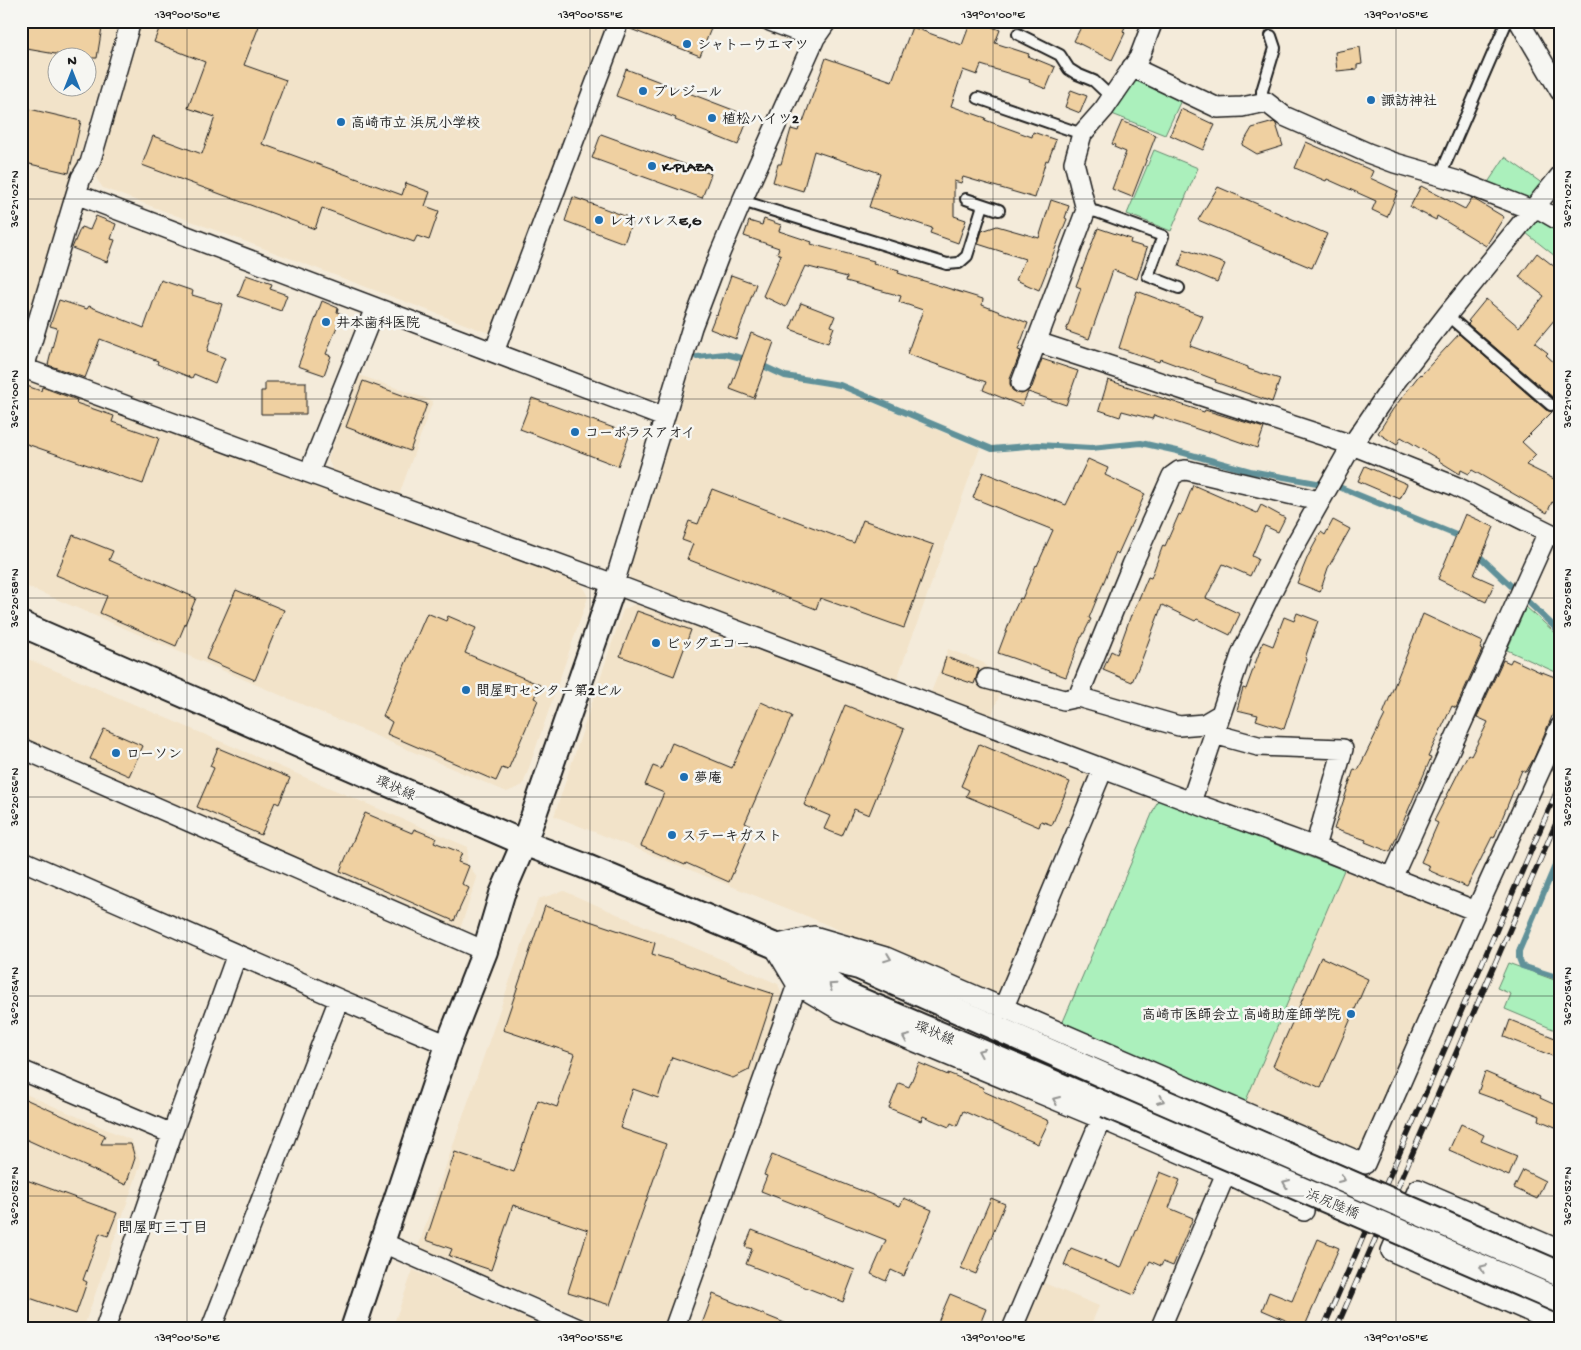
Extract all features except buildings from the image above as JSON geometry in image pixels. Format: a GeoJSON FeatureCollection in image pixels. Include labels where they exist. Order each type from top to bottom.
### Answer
{"type":"FeatureCollection","features":[{"type":"Feature","properties":{"kind":"street"},"geometry":{"type":"LineString","coordinates":[[131,21],[90,163],[81,178],[23,367],[614,584],[1191,802],[1316,847],[1476,911]]}},
{"type":"Feature","properties":{"kind":"street"},"geometry":{"type":"LineString","coordinates":[[494,352],[619,21]]}},
{"type":"Feature","properties":{"kind":"street"},"geometry":{"type":"LineString","coordinates":[[770,21],[815,38]]}},
{"type":"Feature","properties":{"kind":"street"},"geometry":{"type":"LineString","coordinates":[[353,1329],[448,1044],[485,951],[502,894],[524,843],[614,584],[692,327],[742,201],[815,38],[827,21]]}},
{"type":"Feature","properties":{"kind":"street"},"geometry":{"type":"LineString","coordinates":[[1021,383],[1086,210],[1074,162],[1082,134],[1112,98],[1139,58],[1152,21]]}},
{"type":"Feature","properties":{"kind":"street"},"geometry":{"type":"LineString","coordinates":[[1519,21],[1560,91]]}},
{"type":"Feature","properties":{"kind":"street"},"geometry":{"type":"LineString","coordinates":[[1132,66],[1218,108],[1242,107],[1266,102],[1284,116],[1368,153],[1458,181],[1532,210],[1541,210],[1560,221]]}},
{"type":"Feature","properties":{"kind":"street"},"geometry":{"type":"LineString","coordinates":[[1191,802],[1242,652],[1292,549],[1352,444],[1393,385],[1447,315],[1560,176]]}},
{"type":"Feature","properties":{"kind":"street"},"geometry":{"type":"LineString","coordinates":[[76,194],[664,417]]}},
{"type":"Feature","properties":{"kind":"street"},"geometry":{"type":"LineString","coordinates":[[309,473],[376,308]]}},
{"type":"Feature","properties":{"kind":"street"},"geometry":{"type":"LineString","coordinates":[[1037,342],[1352,444],[1455,486],[1554,535],[1392,878]]}},
{"type":"Feature","properties":{"kind":"street"},"geometry":{"type":"LineString","coordinates":[[1078,697],[1132,565],[1172,476],[1178,471],[1186,470],[1319,501]]}},
{"type":"Feature","properties":{"kind":"street","name":"環状線"},"geometry":{"type":"LineString","coordinates":[[21,624],[524,843],[582,865],[773,945],[859,967],[1116,1081]]}},
{"type":"Feature","properties":{"kind":"street"},"geometry":{"type":"LineString","coordinates":[[987,679],[1064,700],[1078,697],[1179,726],[1204,724],[1221,714]]}},
{"type":"Feature","properties":{"kind":"street"},"geometry":{"type":"LineString","coordinates":[[1304,1211],[1104,1112],[841,1011],[797,985],[773,945],[814,936],[886,957],[1365,1164],[1476,911],[1560,727]]}},
{"type":"Feature","properties":{"kind":"street"},"geometry":{"type":"LineString","coordinates":[[1214,734],[1258,746],[1343,749],[1316,847]]}},
{"type":"Feature","properties":{"kind":"street"},"geometry":{"type":"LineString","coordinates":[[21,748],[485,951]]}},
{"type":"Feature","properties":{"kind":"street"},"geometry":{"type":"LineString","coordinates":[[1003,1009],[1103,769]]}},
{"type":"Feature","properties":{"kind":"street"},"geometry":{"type":"LineString","coordinates":[[21,860],[339,999],[448,1044]]}},
{"type":"Feature","properties":{"kind":"street","name":"環状線"},"geometry":{"type":"LineString","coordinates":[[773,945],[845,994],[1104,1112]]}},
{"type":"Feature","properties":{"kind":"street"},"geometry":{"type":"LineString","coordinates":[[105,1329],[172,1134],[237,954]]}},
{"type":"Feature","properties":{"kind":"street"},"geometry":{"type":"LineString","coordinates":[[674,1329],[797,985]]}},
{"type":"Feature","properties":{"kind":"street"},"geometry":{"type":"LineString","coordinates":[[211,1329],[339,999]]}},
{"type":"Feature","properties":{"kind":"street"},"geometry":{"type":"LineString","coordinates":[[21,1070],[172,1134]]}},
{"type":"Feature","properties":{"kind":"street","name":"浜尻陸橋"},"geometry":{"type":"LineString","coordinates":[[1116,1081],[1560,1274]]}},
{"type":"Feature","properties":{"kind":"street"},"geometry":{"type":"LineString","coordinates":[[1012,1329],[1104,1112]]}},
{"type":"Feature","properties":{"kind":"street","name":"浜尻陸橋"},"geometry":{"type":"LineString","coordinates":[[1104,1112],[1560,1301]]}},
{"type":"Feature","properties":{"kind":"street"},"geometry":{"type":"LineString","coordinates":[[1160,1329],[1226,1173]]}},
{"type":"Feature","properties":{"kind":"street"},"geometry":{"type":"LineString","coordinates":[[1560,1250],[1418,1189],[1391,1252],[1560,1325]]}},
{"type":"Feature","properties":{"kind":"street"},"geometry":{"type":"LineString","coordinates":[[1512,1304],[1540,1241]]}},
{"type":"Feature","properties":{"kind":"street"},"geometry":{"type":"LineString","coordinates":[[381,1242],[579,1329]]}},
{"type":"Feature","properties":{"kind":"lane"},"geometry":{"type":"LineString","coordinates":[[1440,176],[1507,21]]}},
{"type":"Feature","properties":{"kind":"lane"},"geometry":{"type":"LineString","coordinates":[[1018,34],[1060,55],[1069,69],[1094,81],[1112,98]]}},
{"type":"Feature","properties":{"kind":"lane"},"geometry":{"type":"LineString","coordinates":[[1266,102],[1262,97],[1262,91],[1275,48],[1271,36]]}},
{"type":"Feature","properties":{"kind":"lane"},"geometry":{"type":"LineString","coordinates":[[978,98],[1082,134]]}},
{"type":"Feature","properties":{"kind":"lane"},"geometry":{"type":"LineString","coordinates":[[966,199],[999,210]]}},
{"type":"Feature","properties":{"kind":"lane"},"geometry":{"type":"LineString","coordinates":[[742,201],[947,264],[959,263],[967,256],[983,205]]}},
{"type":"Feature","properties":{"kind":"lane"},"geometry":{"type":"LineString","coordinates":[[1086,210],[1097,212],[1163,236],[1148,276],[1179,288]]}},
{"type":"Feature","properties":{"kind":"lane"},"geometry":{"type":"LineString","coordinates":[[1447,315],[1551,405]]}},
{"type":"Feature","properties":{"kind":"shaded area"},"geometry":{"type":"Polygon","coordinates":[[[21,21],[116,21],[119,23],[98,94],[98,48],[48,48],[48,98],[97,98],[21,355],[21,21]]]}},
{"type":"Feature","properties":{"kind":"shaded area","name":"高崎市立 浜尻小学校"},"geometry":{"type":"Polygon","coordinates":[[[142,21],[607,21],[492,332],[486,332],[103,188],[96,178],[142,21]]]}},
{"type":"Feature","properties":{"kind":"shaded area"},"geometry":{"type":"Polygon","coordinates":[[[727,357],[746,362],[787,379],[839,388],[980,448],[896,682],[630,582],[629,571],[694,361],[727,357]]]}},
{"type":"Feature","properties":{"kind":"shaded area"},"geometry":{"type":"Polygon","coordinates":[[[359,375],[433,401],[399,495],[333,471],[328,459],[359,375]]]}},
{"type":"Feature","properties":{"kind":"shaded area"},"geometry":{"type":"Polygon","coordinates":[[[21,376],[172,434],[581,583],[588,597],[523,785],[507,792],[21,584],[21,376]]]}},
{"type":"Feature","properties":{"kind":"shaded area"},"geometry":{"type":"Polygon","coordinates":[[[635,604],[1090,775],[1050,863],[1054,866],[1002,993],[991,996],[809,917],[554,816],[623,610],[635,604]]]}},
{"type":"Feature","properties":{"kind":"shaded area"},"geometry":{"type":"Polygon","coordinates":[[[948,649],[984,663],[988,670],[982,671],[979,685],[1002,688],[991,717],[930,695],[948,649]]]}},
{"type":"Feature","properties":{"kind":"shaded area"},"geometry":{"type":"Polygon","coordinates":[[[21,656],[468,847],[467,863],[477,878],[460,929],[21,737],[21,656]]]}},
{"type":"Feature","properties":{"kind":"shaded area","name":"高崎市医師会立 高崎助産師学院"},"geometry":{"type":"Polygon","coordinates":[[[1344,870],[1454,911],[1459,924],[1362,1147],[1351,1152],[1244,1105],[1344,870]]]}},
{"type":"Feature","properties":{"kind":"shaded area"},"geometry":{"type":"Polygon","coordinates":[[[564,891],[778,984],[782,995],[671,1329],[610,1329],[418,1247],[538,899],[564,891]]]}},
{"type":"Feature","properties":{"kind":"shaded area"},"geometry":{"type":"Polygon","coordinates":[[[21,1092],[131,1140],[141,1163],[83,1329],[21,1329],[21,1092]]]}},
{"type":"Feature","properties":{"kind":"shaded area"},"geometry":{"type":"Polygon","coordinates":[[[413,1270],[550,1329],[392,1329],[413,1270]]]}},
{"type":"Feature","properties":{"kind":"shaded area"},"geometry":{"type":"Polygon","coordinates":[[[1044,1283],[1099,1306],[1089,1329],[1024,1329],[1044,1283]]]}},
{"type":"Feature","properties":{"kind":"green space"},"geometry":{"type":"Polygon","coordinates":[[[1139,75],[1183,96],[1165,135],[1112,114],[1139,75]]]}},
{"type":"Feature","properties":{"kind":"green space"},"geometry":{"type":"Polygon","coordinates":[[[1154,150],[1198,168],[1171,231],[1127,214],[1154,150]]]}},
{"type":"Feature","properties":{"kind":"green space"},"geometry":{"type":"Polygon","coordinates":[[[1505,157],[1543,184],[1530,201],[1487,184],[1505,157]]]}},
{"type":"Feature","properties":{"kind":"green space"},"geometry":{"type":"Polygon","coordinates":[[[1540,215],[1560,227],[1560,260],[1526,233],[1540,215]]]}},
{"type":"Feature","properties":{"kind":"green space"},"geometry":{"type":"Polygon","coordinates":[[[1526,607],[1560,637],[1560,674],[1507,650],[1526,607]]]}},
{"type":"Feature","properties":{"kind":"green space"},"geometry":{"type":"Polygon","coordinates":[[[1158,800],[1344,870],[1244,1105],[1062,1024],[1158,800]]]}},
{"type":"Feature","properties":{"kind":"green space"},"geometry":{"type":"Polygon","coordinates":[[[1508,963],[1560,982],[1560,1032],[1505,1009],[1511,994],[1497,988],[1508,963]]]}},
{"type":"Feature","properties":{"kind":"waterway"},"geometry":{"type":"LineString","coordinates":[[697,357],[725,354],[750,360]]}},
{"type":"Feature","properties":{"kind":"waterway"},"geometry":{"type":"LineString","coordinates":[[759,364],[785,376],[840,385],[992,449],[1038,445],[1091,448],[1141,443],[1250,471],[1339,487],[1456,535],[1463,540]]}},
{"type":"Feature","properties":{"kind":"waterway"},"geometry":{"type":"LineString","coordinates":[[1475,552],[1560,632]]}},
{"type":"Feature","properties":{"kind":"waterway"},"geometry":{"type":"LineString","coordinates":[[1560,854],[1519,951],[1522,966],[1560,978]]}},
{"type":"Feature","properties":{"kind":"railway"},"geometry":{"type":"LineString","coordinates":[[1323,1329],[1560,784]]}},
{"type":"Feature","properties":{"kind":"railway"},"geometry":{"type":"LineString","coordinates":[[1336,1329],[1560,814]]}},
{"type":"Feature","properties":{"kind":"place","name":"シャトーウエマツ"},"geometry":{"type":"Point","coordinates":[687,44]}},
{"type":"Feature","properties":{"kind":"place","name":"プレジール"},"geometry":{"type":"Point","coordinates":[643,91]}},
{"type":"Feature","properties":{"kind":"place","name":"諏訪神社"},"geometry":{"type":"Point","coordinates":[1371,100]}},
{"type":"Feature","properties":{"kind":"place","name":"植松ハイツ2"},"geometry":{"type":"Point","coordinates":[712,118]}},
{"type":"Feature","properties":{"kind":"place","name":"高崎市立 浜尻小学校"},"geometry":{"type":"Point","coordinates":[341,122]}},
{"type":"Feature","properties":{"kind":"place","name":"K-PLAZA"},"geometry":{"type":"Point","coordinates":[652,166]}},
{"type":"Feature","properties":{"kind":"place","name":"レオパレスE,G"},"geometry":{"type":"Point","coordinates":[599,220]}},
{"type":"Feature","properties":{"kind":"place","name":"井本歯科医院"},"geometry":{"type":"Point","coordinates":[326,322]}},
{"type":"Feature","properties":{"kind":"place","name":"コーポラスアオイ"},"geometry":{"type":"Point","coordinates":[575,432]}},
{"type":"Feature","properties":{"kind":"place","name":"ビッグエコー"},"geometry":{"type":"Point","coordinates":[656,643]}},
{"type":"Feature","properties":{"kind":"place","name":"問屋町センター第2ビル"},"geometry":{"type":"Point","coordinates":[466,690]}},
{"type":"Feature","properties":{"kind":"place","name":"ローソン"},"geometry":{"type":"Point","coordinates":[116,753]}},
{"type":"Feature","properties":{"kind":"place","name":"夢庵"},"geometry":{"type":"Point","coordinates":[684,777]}},
{"type":"Feature","properties":{"kind":"place","name":"ステーキガスト"},"geometry":{"type":"Point","coordinates":[672,835]}},
{"type":"Feature","properties":{"kind":"place","name":"高崎市医師会立 高崎助産師学院"},"geometry":{"type":"Point","coordinates":[1351,1014]}},
{"type":"Feature","properties":{"kind":"district","name":"問屋町三丁目"},"geometry":{"type":"Point","coordinates":[163,1227]}}]}
